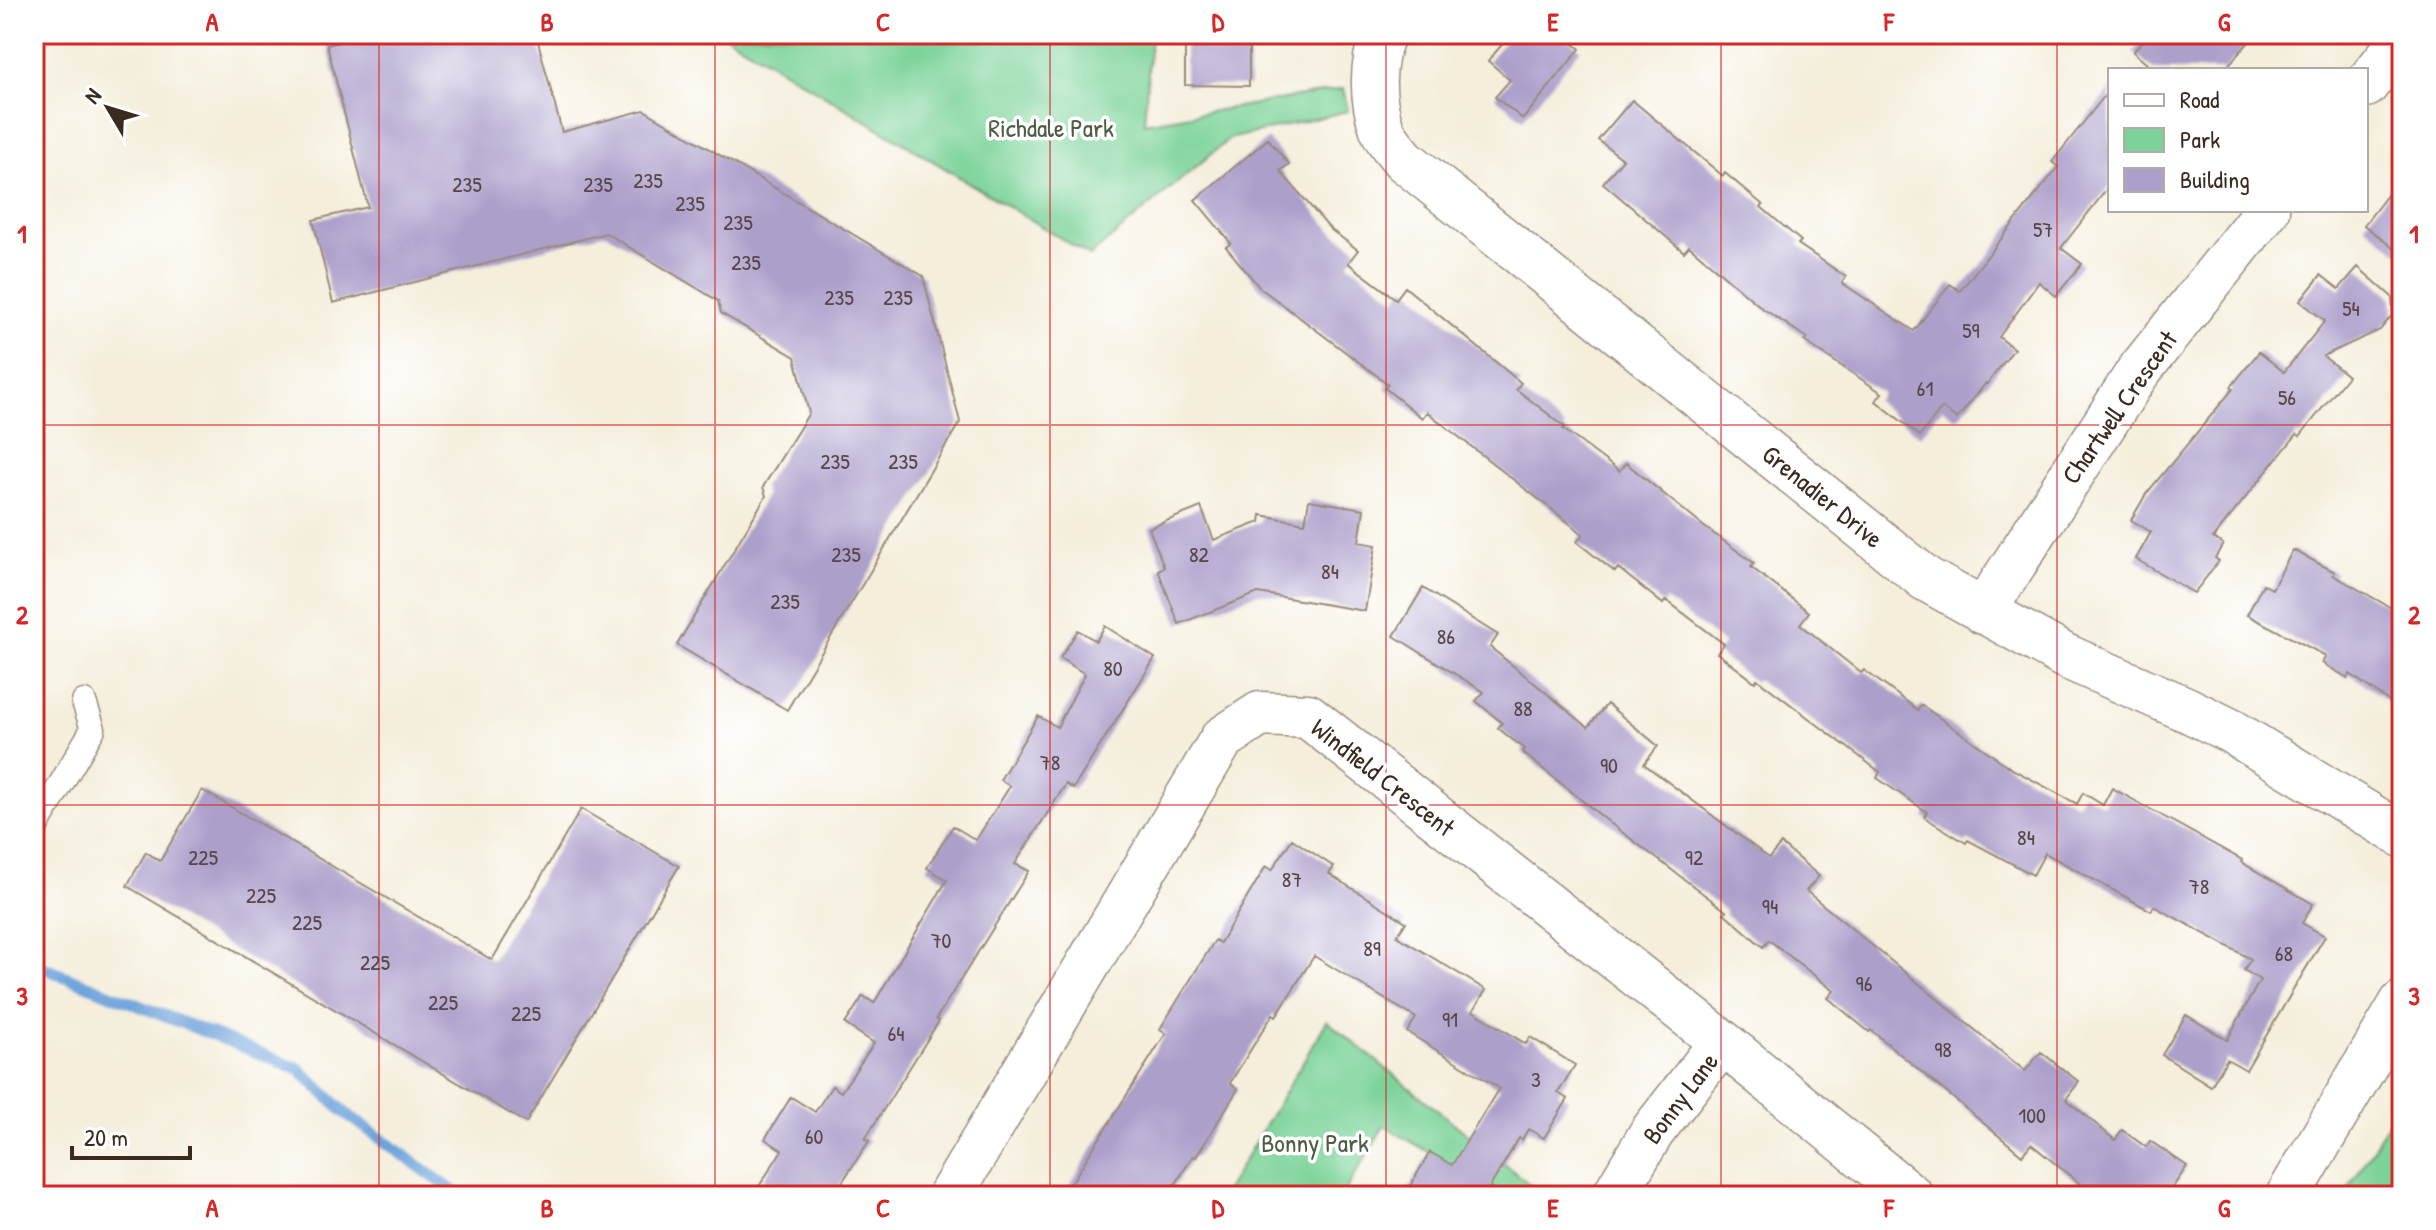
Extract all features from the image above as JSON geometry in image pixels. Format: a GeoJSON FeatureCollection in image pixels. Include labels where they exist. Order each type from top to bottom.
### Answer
{"type":"FeatureCollection","features":[{"type":"Feature","properties":{"kind":"street","name":"Grenadier Drive"},"geometry":{"type":"LineString","coordinates":[[1383,34],[1374,66],[1374,99],[1383,132],[1404,160],[1926,579],[2065,656],[2231,731],[2402,835]]}},
{"type":"Feature","properties":{"kind":"street"},"geometry":{"type":"LineString","coordinates":[[2368,82],[2402,40]]}},
{"type":"Feature","properties":{"kind":"street","name":"Chartwell Crescent"},"geometry":{"type":"LineString","coordinates":[[1983,612],[2138,372],[2265,212]]}},
{"type":"Feature","properties":{"kind":"street","name":"Windfield Crescent"},"geometry":{"type":"LineString","coordinates":[[950,1196],[1222,739],[1260,714],[1308,716],[1722,1042],[1911,1196]]}},
{"type":"Feature","properties":{"kind":"street"},"geometry":{"type":"LineString","coordinates":[[2288,1196],[2402,1003]]}},
{"type":"Feature","properties":{"kind":"street","name":"Bonny Lane"},"geometry":{"type":"LineString","coordinates":[[1614,1196],[1652,1132],[1722,1042]]}},
{"type":"Feature","properties":{"kind":"lane"},"geometry":{"type":"LineString","coordinates":[[34,830],[93,729],[84,702]]}},
{"type":"Feature","properties":{"kind":"green space","name":"Richdale Park"},"geometry":{"type":"Polygon","coordinates":[[[723,34],[1151,34],[1144,123],[1343,89],[1348,111],[1229,139],[1090,256],[723,34]]]}},
{"type":"Feature","properties":{"kind":"green space","name":"Bonny Park"},"geometry":{"type":"Polygon","coordinates":[[[1327,1021],[1544,1196],[1505,1196],[1384,1126],[1342,1196],[1223,1196],[1327,1021]]]}},
{"type":"Feature","properties":{"kind":"green space"},"geometry":{"type":"Polygon","coordinates":[[[2400,1104],[2402,1196],[2344,1196],[2400,1104]]]}},
{"type":"Feature","properties":{"kind":"building"},"geometry":{"type":"Polygon","coordinates":[[[371,34],[536,34],[562,132],[644,110],[923,276],[960,422],[787,710],[677,645],[766,496],[763,487],[809,413],[795,357],[721,313],[718,301],[606,233],[333,303],[313,220],[368,207],[327,45],[371,34]]]}},
{"type":"Feature","properties":{"kind":"building"},"geometry":{"type":"Polygon","coordinates":[[[1185,34],[1249,34],[1249,86],[1185,85],[1185,34]]]}},
{"type":"Feature","properties":{"kind":"building"},"geometry":{"type":"Polygon","coordinates":[[[1511,34],[1562,34],[1580,49],[1523,119],[1495,97],[1510,80],[1488,61],[1511,34]]]}},
{"type":"Feature","properties":{"kind":"building"},"geometry":{"type":"Polygon","coordinates":[[[2149,34],[2256,34],[2226,68],[2152,68],[2133,52],[2149,34]]]}},
{"type":"Feature","properties":{"kind":"building"},"geometry":{"type":"Polygon","coordinates":[[[2108,92],[2108,188],[2061,248],[2082,264],[2056,296],[2039,282],[1999,337],[2014,349],[1987,384],[1957,419],[1942,408],[1920,436],[1876,401],[1882,393],[1804,341],[1807,338],[1762,308],[1689,246],[1684,252],[1603,183],[1623,159],[1598,140],[1632,100],[1763,205],[1761,207],[1801,241],[1798,244],[1846,277],[1842,283],[1914,331],[1950,284],[1960,291],[2058,167],[2052,162],[2108,92]]]}},
{"type":"Feature","properties":{"kind":"building"},"geometry":{"type":"Polygon","coordinates":[[[1268,139],[1289,164],[1280,171],[1330,229],[1358,250],[1348,263],[1396,299],[1405,287],[1521,383],[1516,389],[1565,427],[1563,429],[1619,471],[1626,463],[1754,563],[1751,567],[1809,612],[1800,624],[1861,673],[1864,670],[1918,710],[1921,705],[2012,769],[2077,804],[2083,793],[2103,805],[2112,788],[2242,860],[2313,904],[2302,923],[2325,936],[2246,1070],[2227,1059],[2211,1086],[2162,1055],[2186,1015],[2227,1040],[2260,980],[2244,970],[2251,959],[2154,906],[2151,911],[2045,853],[2033,875],[1968,840],[1966,843],[1924,817],[1927,812],[1877,778],[1880,772],[1757,679],[1755,682],[1717,653],[1724,644],[1666,600],[1663,604],[1618,568],[1615,572],[1577,542],[1583,534],[1427,412],[1422,418],[1385,388],[1388,384],[1259,287],[1226,247],[1231,243],[1195,200],[1268,139]]]}},
{"type":"Feature","properties":{"kind":"building"},"geometry":{"type":"Polygon","coordinates":[[[2402,176],[2402,255],[2364,225],[2402,176]]]}},
{"type":"Feature","properties":{"kind":"building"},"geometry":{"type":"Polygon","coordinates":[[[2358,267],[2392,297],[2393,314],[2380,330],[2323,356],[2348,376],[2213,538],[2223,544],[2215,558],[2219,561],[2194,593],[2136,559],[2151,532],[2131,520],[2146,494],[2233,389],[2231,387],[2259,352],[2284,372],[2325,321],[2300,301],[2321,275],[2339,289],[2358,267]]]}},
{"type":"Feature","properties":{"kind":"building"},"geometry":{"type":"Polygon","coordinates":[[[1309,500],[1364,509],[1359,542],[1376,545],[1365,611],[1258,593],[1179,624],[1158,570],[1164,567],[1149,528],[1201,507],[1214,540],[1260,522],[1261,515],[1305,523],[1309,500]]]}},
{"type":"Feature","properties":{"kind":"building"},"geometry":{"type":"Polygon","coordinates":[[[2293,550],[2402,614],[2402,683],[2390,702],[2350,674],[2348,678],[2322,663],[2326,656],[2247,615],[2263,584],[2272,589],[2293,550]]]}},
{"type":"Feature","properties":{"kind":"building"},"geometry":{"type":"Polygon","coordinates":[[[1423,588],[1498,635],[1490,647],[1588,727],[1607,704],[1658,746],[1644,764],[1769,858],[1781,844],[1819,876],[1806,891],[2025,1071],[2041,1052],[2079,1082],[2066,1099],[2115,1140],[2122,1130],[2146,1147],[2150,1141],[2187,1166],[2167,1196],[2095,1196],[2031,1144],[2022,1155],[1828,998],[1834,991],[1769,940],[1763,947],[1724,913],[1726,911],[1522,752],[1524,749],[1498,728],[1502,723],[1476,701],[1484,692],[1394,636],[1423,588]]]}},
{"type":"Feature","properties":{"kind":"building"},"geometry":{"type":"Polygon","coordinates":[[[1105,626],[1155,658],[1073,789],[1066,784],[1015,864],[1029,871],[936,1019],[939,1021],[865,1139],[869,1141],[833,1196],[753,1196],[782,1150],[765,1139],[791,1097],[815,1112],[832,1086],[841,1092],[874,1043],[845,1024],[863,996],[874,1003],[947,880],[927,868],[953,826],[976,840],[1010,786],[1000,780],[1038,716],[1057,727],[1085,674],[1060,658],[1078,630],[1096,641],[1105,626]]]}},
{"type":"Feature","properties":{"kind":"building"},"geometry":{"type":"Polygon","coordinates":[[[202,790],[492,960],[581,809],[679,866],[526,1123],[127,886],[146,852],[160,861],[202,790]]]}},
{"type":"Feature","properties":{"kind":"building"},"geometry":{"type":"Polygon","coordinates":[[[1292,839],[1334,867],[1329,874],[1406,922],[1397,936],[1486,990],[1473,1011],[1526,1044],[1530,1037],[1575,1065],[1558,1093],[1568,1099],[1544,1138],[1528,1129],[1522,1140],[1519,1138],[1490,1187],[1506,1196],[1404,1196],[1430,1152],[1452,1165],[1499,1088],[1407,1032],[1416,1018],[1314,956],[1230,1083],[1238,1089],[1168,1196],[1063,1196],[1166,1033],[1160,1029],[1215,940],[1220,943],[1266,866],[1272,870],[1292,839]]]}},
{"type":"Feature","properties":{"kind":"waterway"},"geometry":{"type":"LineString","coordinates":[[34,964],[299,1069],[344,1112],[460,1196]]}}]}
